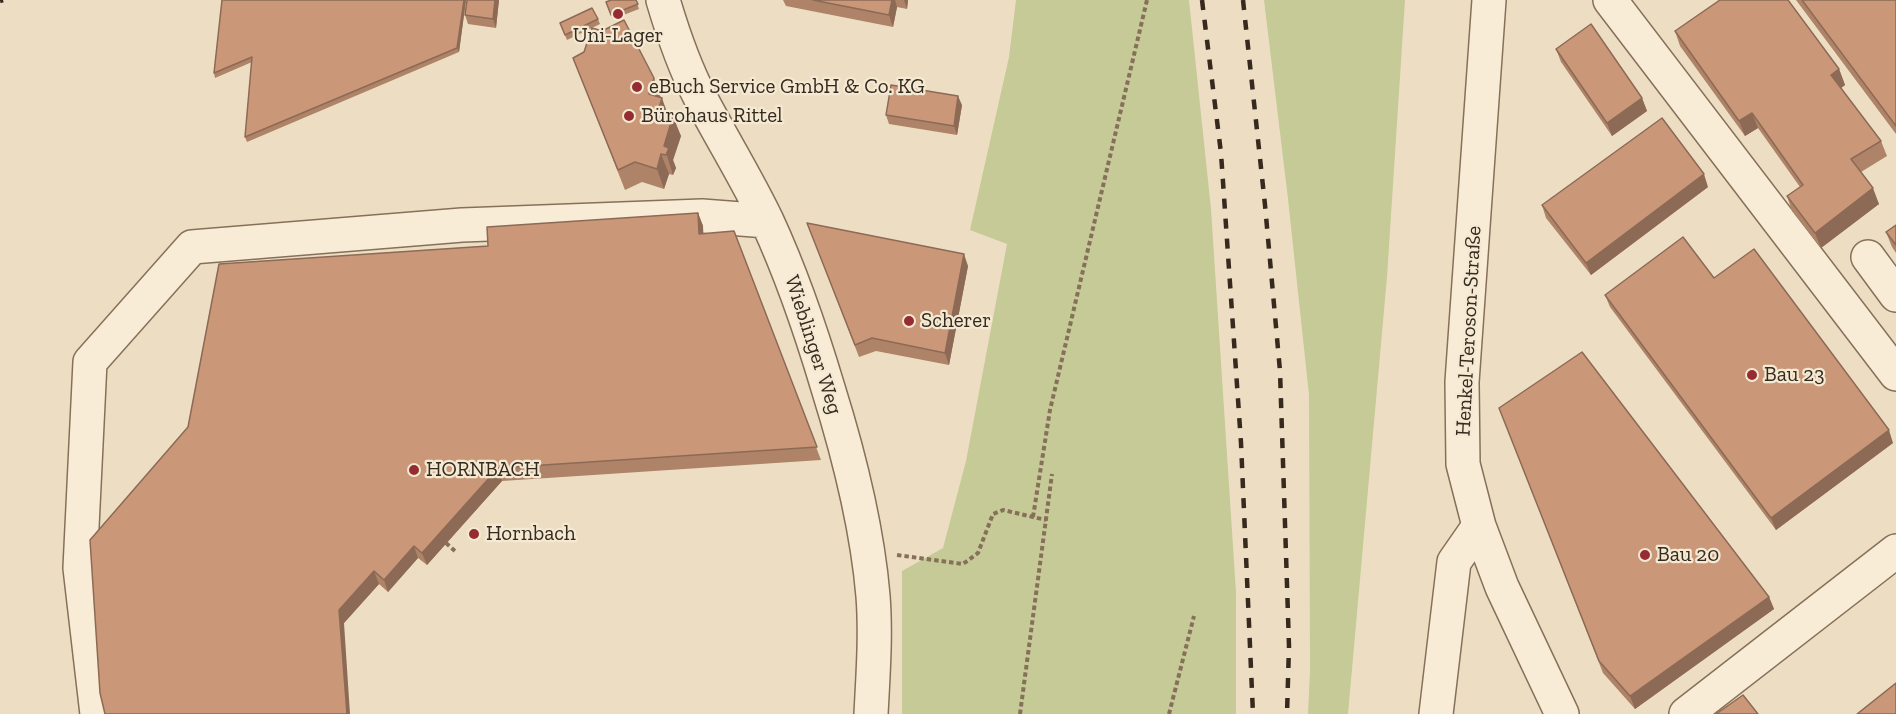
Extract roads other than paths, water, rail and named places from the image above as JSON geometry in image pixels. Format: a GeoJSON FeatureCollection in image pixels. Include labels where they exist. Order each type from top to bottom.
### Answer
{"type":"FeatureCollection","features":[{"type":"Feature","properties":{"kind":"street","name":"Wieblinger Weg"},"geometry":{"type":"LineString","coordinates":[[663,0],[681,55],[695,87],[734,156],[788,269],[813,339],[852,471],[865,538],[873,597],[871,714]]}},
{"type":"Feature","properties":{"kind":"street","name":"Henkel-Teroson-Straße"},"geometry":{"type":"LineString","coordinates":[[1489,0],[1462,382],[1464,464],[1479,526],[1502,587],[1562,714]]}},
{"type":"Feature","properties":{"kind":"street"},"geometry":{"type":"LineString","coordinates":[[1610,0],[1896,374]]}},
{"type":"Feature","properties":{"kind":"street"},"geometry":{"type":"LineString","coordinates":[[97,714],[80,568],[90,362],[192,247],[462,225],[702,216],[767,221]]}},
{"type":"Feature","properties":{"kind":"street"},"geometry":{"type":"LineString","coordinates":[[1868,257],[1896,295]]}},
{"type":"Feature","properties":{"kind":"street"},"geometry":{"type":"LineString","coordinates":[[1436,714],[1454,562],[1479,526]]}},
{"type":"Feature","properties":{"kind":"street"},"geometry":{"type":"LineString","coordinates":[[1686,714],[1896,551]]}},
{"type":"Feature","properties":{"kind":"railway"},"geometry":{"type":"LineString","coordinates":[[1202,0],[1221,153],[1241,443],[1253,714]]}},
{"type":"Feature","properties":{"kind":"railway"},"geometry":{"type":"LineString","coordinates":[[1243,0],[1280,371],[1289,646],[1287,714]]}},
{"type":"Feature","properties":{"kind":"place","name":"Uni-Lager"},"geometry":{"type":"Point","coordinates":[618,14]}},
{"type":"Feature","properties":{"kind":"place","name":"eBuch Service GmbH & Co. KG"},"geometry":{"type":"Point","coordinates":[637,87]}},
{"type":"Feature","properties":{"kind":"place","name":"Bürohaus Rittel"},"geometry":{"type":"Point","coordinates":[629,116]}},
{"type":"Feature","properties":{"kind":"place","name":"Scherer"},"geometry":{"type":"Point","coordinates":[909,321]}},
{"type":"Feature","properties":{"kind":"place","name":"Bau 23"},"geometry":{"type":"Point","coordinates":[1752,375]}},
{"type":"Feature","properties":{"kind":"place","name":"HORNBACH"},"geometry":{"type":"Point","coordinates":[414,470]}},
{"type":"Feature","properties":{"kind":"place","name":"Hornbach"},"geometry":{"type":"Point","coordinates":[474,534]}},
{"type":"Feature","properties":{"kind":"place","name":"Bau 20"},"geometry":{"type":"Point","coordinates":[1645,555]}}]}
